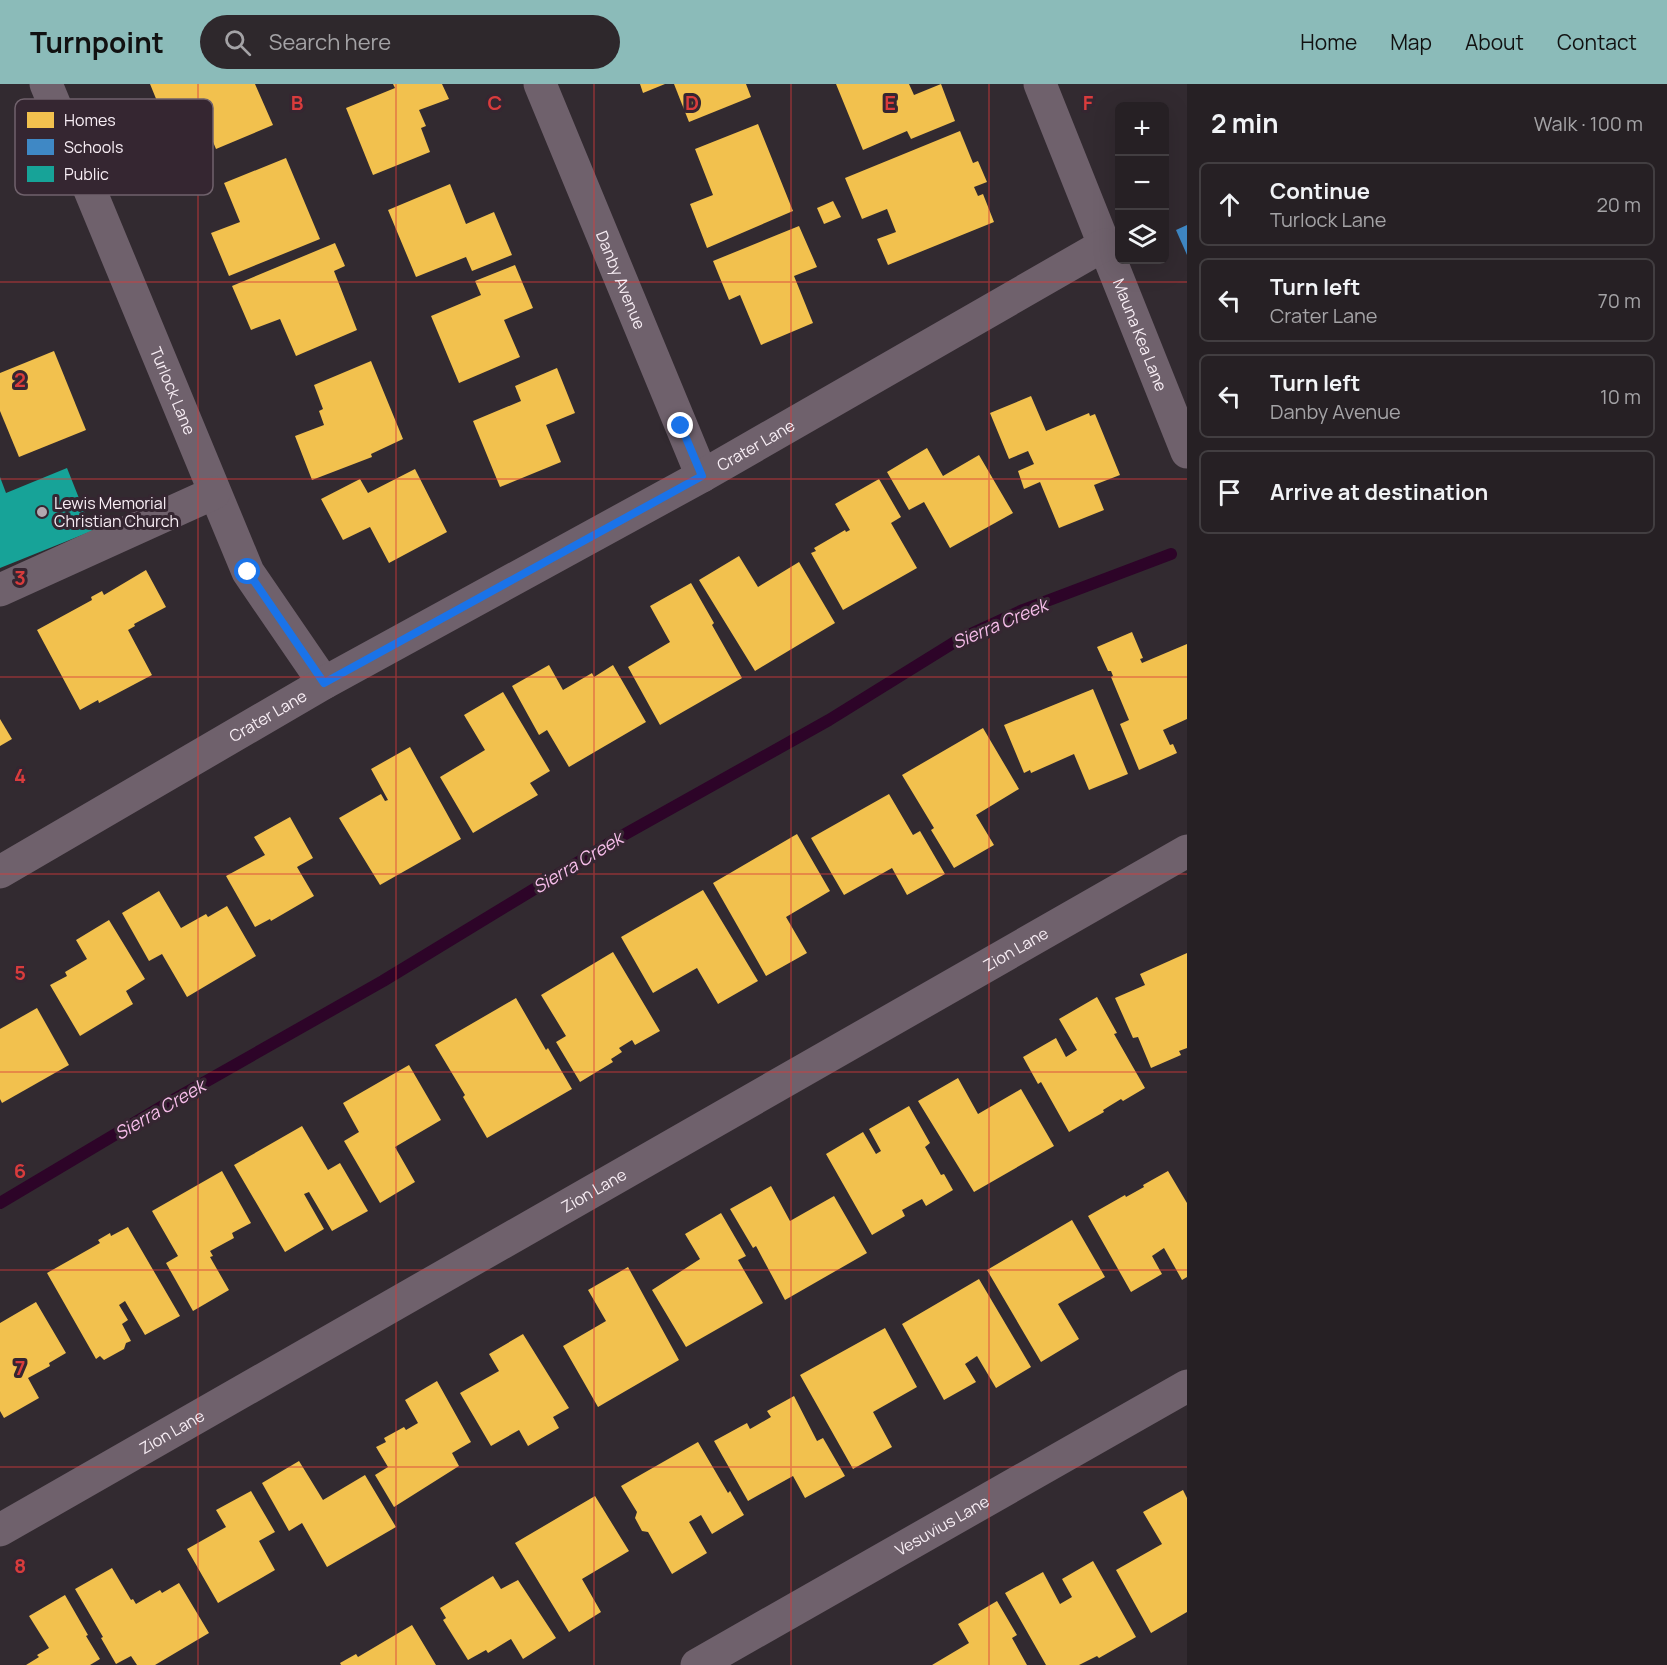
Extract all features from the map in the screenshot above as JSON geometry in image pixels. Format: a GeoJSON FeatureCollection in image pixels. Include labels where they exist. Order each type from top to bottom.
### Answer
{"type":"FeatureCollection","features":[{"type":"Feature","properties":{"kind":"street","name":"Turlock Lane"},"geometry":{"type":"LineString","coordinates":[[46,84],[52,99]]}},
{"type":"Feature","properties":{"kind":"street","name":"Danby Avenue"},"geometry":{"type":"LineString","coordinates":[[540,84],[702,476]]}},
{"type":"Feature","properties":{"kind":"street","name":"Mauna Kea Lane"},"geometry":{"type":"LineString","coordinates":[[1040,84],[1187,452]]}},
{"type":"Feature","properties":{"kind":"street","name":"Turlock Lane"},"geometry":{"type":"LineString","coordinates":[[92,195],[248,572],[324,683]]}},
{"type":"Feature","properties":{"kind":"street","name":"Crater Lane"},"geometry":{"type":"LineString","coordinates":[[0,872],[324,683],[702,476],[1104,245]]}},
{"type":"Feature","properties":{"kind":"street"},"geometry":{"type":"LineString","coordinates":[[0,590],[214,493]]}},
{"type":"Feature","properties":{"kind":"street","name":"Zion Lane"},"geometry":{"type":"LineString","coordinates":[[0,1530],[1187,851]]}},
{"type":"Feature","properties":{"kind":"street","name":"Vesuvius Lane"},"geometry":{"type":"LineString","coordinates":[[697,1665],[1187,1386]]}},
{"type":"Feature","properties":{"kind":"building: Homes"},"geometry":{"type":"Polygon","coordinates":[[[150,84],[255,84],[273,125],[216,149],[213,142],[213,99],[156,99],[150,84]]]}},
{"type":"Feature","properties":{"kind":"building: Homes"},"geometry":{"type":"Polygon","coordinates":[[[393,84],[442,84],[449,99],[419,110],[426,126],[421,128],[430,152],[373,175],[346,108],[395,88],[393,84]]]}},
{"type":"Feature","properties":{"kind":"building: Homes"},"geometry":{"type":"Polygon","coordinates":[[[640,84],[665,84],[643,93],[640,84]]]}},
{"type":"Feature","properties":{"kind":"building: Homes"},"geometry":{"type":"Polygon","coordinates":[[[674,84],[746,84],[751,97],[689,122],[674,84]]]}},
{"type":"Feature","properties":{"kind":"building: Homes"},"geometry":{"type":"Polygon","coordinates":[[[836,84],[909,84],[914,95],[941,84],[955,121],[911,139],[907,131],[863,150],[836,84]]]}},
{"type":"Feature","properties":{"kind":"building: Homes"},"geometry":{"type":"Polygon","coordinates":[[[758,124],[793,211],[707,248],[690,204],[713,195],[695,149],[758,124]]]}},
{"type":"Feature","properties":{"kind":"building: Homes"},"geometry":{"type":"Polygon","coordinates":[[[960,131],[973,163],[978,161],[987,182],[974,187],[978,196],[983,194],[994,222],[888,265],[877,239],[896,232],[887,209],[862,219],[845,178],[960,131]]]}},
{"type":"Feature","properties":{"kind":"building: Homes"},"geometry":{"type":"Polygon","coordinates":[[[286,158],[320,239],[229,276],[211,233],[240,222],[224,183],[286,158]]]}},
{"type":"Feature","properties":{"kind":"building: Homes"},"geometry":{"type":"Polygon","coordinates":[[[450,184],[466,224],[494,212],[512,255],[472,271],[466,257],[416,277],[388,210],[450,184]]]}},
{"type":"Feature","properties":{"kind":"building: Homes"},"geometry":{"type":"Polygon","coordinates":[[[833,201],[841,217],[824,224],[817,208],[833,201]]]}},
{"type":"Feature","properties":{"kind":"building: Homes"},"geometry":{"type":"Polygon","coordinates":[[[799,226],[817,267],[794,276],[813,323],[761,345],[740,295],[729,300],[713,261],[799,226]]]}},
{"type":"Feature","properties":{"kind":"building: Homes"},"geometry":{"type":"Polygon","coordinates":[[[335,243],[345,266],[334,271],[357,330],[296,356],[280,319],[251,330],[232,286],[335,243]]]}},
{"type":"Feature","properties":{"kind":"building: Homes"},"geometry":{"type":"Polygon","coordinates":[[[515,265],[533,308],[504,320],[520,357],[459,383],[431,316],[481,295],[475,281],[515,265]]]}},
{"type":"Feature","properties":{"kind":"building: Homes"},"geometry":{"type":"Polygon","coordinates":[[[54,351],[86,430],[19,457],[0,411],[0,373],[54,351]]]}},
{"type":"Feature","properties":{"kind":"building: Homes"},"geometry":{"type":"Polygon","coordinates":[[[371,361],[403,439],[371,454],[372,457],[312,480],[295,436],[324,425],[319,411],[323,409],[314,385],[371,361]]]}},
{"type":"Feature","properties":{"kind":"building: Homes"},"geometry":{"type":"Polygon","coordinates":[[[557,368],[575,413],[546,425],[561,462],[500,487],[473,421],[521,401],[515,386],[557,368]]]}},
{"type":"Feature","properties":{"kind":"building: Homes"},"geometry":{"type":"Polygon","coordinates":[[[1031,396],[1046,431],[1089,413],[1090,416],[1095,414],[1120,475],[1094,485],[1104,510],[1059,528],[1040,482],[1024,489],[1018,471],[1034,464],[1028,451],[1009,459],[990,413],[1031,396]]]}},
{"type":"Feature","properties":{"kind":"building: Homes"},"geometry":{"type":"Polygon","coordinates":[[[927,448],[943,476],[979,455],[1013,513],[950,548],[924,502],[909,510],[887,472],[927,448]]]}},
{"type":"Feature","properties":{"kind":"building: Homes"},"geometry":{"type":"Polygon","coordinates":[[[415,469],[447,532],[389,563],[370,527],[343,540],[321,499],[360,479],[368,493],[415,469]]]}},
{"type":"Feature","properties":{"kind":"building: Homes"},"geometry":{"type":"Polygon","coordinates":[[[879,479],[901,517],[891,523],[917,568],[843,610],[811,553],[816,551],[814,548],[845,530],[846,532],[850,530],[835,504],[879,479]]]}},
{"type":"Feature","properties":{"kind":"building: Homes"},"geometry":{"type":"Polygon","coordinates":[[[739,556],[758,587],[799,562],[835,623],[755,671],[699,580],[739,556]]]}},
{"type":"Feature","properties":{"kind":"building: Homes"},"geometry":{"type":"Polygon","coordinates":[[[146,570],[166,607],[134,624],[135,626],[128,630],[152,675],[99,703],[98,700],[80,710],[37,630],[92,600],[91,597],[102,591],[104,595],[146,570]]]}},
{"type":"Feature","properties":{"kind":"building: Homes"},"geometry":{"type":"Polygon","coordinates":[[[691,583],[742,678],[660,725],[628,667],[670,642],[650,606],[691,583]]]}},
{"type":"Feature","properties":{"kind":"building: Homes"},"geometry":{"type":"Polygon","coordinates":[[[1132,632],[1143,658],[1140,659],[1142,663],[1187,644],[1187,719],[1163,730],[1170,745],[1173,744],[1177,753],[1139,770],[1120,724],[1129,720],[1111,677],[1113,676],[1111,671],[1108,671],[1097,647],[1132,632]]]}},
{"type":"Feature","properties":{"kind":"building: Homes"},"geometry":{"type":"Polygon","coordinates":[[[549,665],[563,690],[592,673],[594,677],[613,665],[646,722],[569,767],[547,730],[539,735],[512,686],[549,665]]]}},
{"type":"Feature","properties":{"kind":"building: Homes"},"geometry":{"type":"Polygon","coordinates":[[[1093,689],[1128,774],[1089,790],[1074,754],[1031,773],[1030,770],[1024,773],[1004,725],[1093,689]]]}},
{"type":"Feature","properties":{"kind":"building: Homes"},"geometry":{"type":"Polygon","coordinates":[[[503,692],[550,771],[530,783],[538,795],[473,833],[440,777],[485,750],[464,715],[503,692]]]}},
{"type":"Feature","properties":{"kind":"building: Homes"},"geometry":{"type":"Polygon","coordinates":[[[0,719],[12,739],[0,746],[0,719]]]}},
{"type":"Feature","properties":{"kind":"building: Homes"},"geometry":{"type":"Polygon","coordinates":[[[983,728],[1019,789],[976,815],[994,845],[954,868],[931,830],[934,828],[902,775],[983,728]]]}},
{"type":"Feature","properties":{"kind":"building: Homes"},"geometry":{"type":"Polygon","coordinates":[[[410,747],[461,839],[380,885],[339,818],[381,794],[385,801],[388,800],[371,769],[410,747]]]}},
{"type":"Feature","properties":{"kind":"building: Homes"},"geometry":{"type":"Polygon","coordinates":[[[889,794],[913,835],[920,831],[945,874],[907,895],[892,868],[844,895],[811,838],[889,794]]]}},
{"type":"Feature","properties":{"kind":"building: Homes"},"geometry":{"type":"Polygon","coordinates":[[[290,817],[313,858],[297,867],[314,896],[271,921],[270,919],[255,927],[226,876],[265,855],[254,837],[290,817]]]}},
{"type":"Feature","properties":{"kind":"building: Homes"},"geometry":{"type":"Polygon","coordinates":[[[797,834],[830,891],[786,917],[807,953],[766,976],[713,883],[797,834]]]}},
{"type":"Feature","properties":{"kind":"building: Homes"},"geometry":{"type":"Polygon","coordinates":[[[703,890],[758,981],[718,1004],[697,968],[653,993],[621,937],[703,890]]]}},
{"type":"Feature","properties":{"kind":"building: Homes"},"geometry":{"type":"Polygon","coordinates":[[[159,891],[181,928],[206,914],[208,917],[227,906],[256,956],[187,997],[162,954],[149,961],[122,913],[159,891]]]}},
{"type":"Feature","properties":{"kind":"building: Homes"},"geometry":{"type":"Polygon","coordinates":[[[109,920],[145,979],[126,991],[133,1004],[80,1036],[50,985],[67,976],[65,972],[87,959],[76,940],[109,920]]]}},
{"type":"Feature","properties":{"kind":"building: Homes"},"geometry":{"type":"Polygon","coordinates":[[[613,952],[660,1031],[635,1045],[632,1040],[619,1048],[622,1052],[611,1059],[613,1062],[580,1082],[556,1042],[566,1036],[541,995],[613,952]]]}},
{"type":"Feature","properties":{"kind":"building: Homes"},"geometry":{"type":"Polygon","coordinates":[[[1187,953],[1187,1048],[1179,1051],[1181,1055],[1151,1068],[1138,1037],[1133,1038],[1115,998],[1145,985],[1140,974],[1187,953]]]}},
{"type":"Feature","properties":{"kind":"building: Homes"},"geometry":{"type":"Polygon","coordinates":[[[1097,997],[1117,1033],[1114,1034],[1145,1088],[1123,1101],[1121,1099],[1103,1110],[1104,1112],[1069,1132],[1041,1082],[1038,1084],[1023,1057],[1056,1038],[1066,1057],[1077,1050],[1059,1019],[1097,997]]]}},
{"type":"Feature","properties":{"kind":"building: Homes"},"geometry":{"type":"Polygon","coordinates":[[[516,998],[572,1089],[487,1138],[435,1045],[516,998]]]}},
{"type":"Feature","properties":{"kind":"building: Homes"},"geometry":{"type":"Polygon","coordinates":[[[37,1008],[69,1065],[2,1103],[0,1099],[0,1029],[37,1008]]]}},
{"type":"Feature","properties":{"kind":"building: Homes"},"geometry":{"type":"Polygon","coordinates":[[[409,1065],[441,1120],[395,1147],[415,1182],[380,1203],[344,1141],[359,1132],[343,1103],[409,1065]]]}},
{"type":"Feature","properties":{"kind":"building: Homes"},"geometry":{"type":"Polygon","coordinates":[[[958,1078],[978,1114],[1021,1089],[1054,1146],[974,1192],[918,1101],[958,1078]]]}},
{"type":"Feature","properties":{"kind":"building: Homes"},"geometry":{"type":"Polygon","coordinates":[[[909,1106],[930,1143],[925,1147],[941,1175],[944,1174],[953,1190],[926,1206],[922,1199],[902,1210],[905,1216],[872,1235],[826,1154],[863,1132],[876,1154],[881,1151],[869,1129],[909,1106]]]}},
{"type":"Feature","properties":{"kind":"building: Homes"},"geometry":{"type":"Polygon","coordinates":[[[302,1126],[328,1170],[340,1163],[368,1211],[332,1231],[309,1192],[304,1194],[324,1229],[285,1252],[234,1165],[302,1126]]]}},
{"type":"Feature","properties":{"kind":"building: Homes"},"geometry":{"type":"Polygon","coordinates":[[[222,1171],[251,1223],[232,1233],[234,1238],[210,1251],[213,1256],[210,1257],[229,1290],[193,1311],[166,1263],[178,1256],[152,1211],[222,1171]]]}},
{"type":"Feature","properties":{"kind":"building: Homes"},"geometry":{"type":"Polygon","coordinates":[[[1168,1171],[1187,1203],[1187,1277],[1182,1280],[1164,1248],[1152,1256],[1162,1274],[1131,1292],[1088,1216],[1144,1187],[1143,1185],[1168,1171]]]}},
{"type":"Feature","properties":{"kind":"building: Homes"},"geometry":{"type":"Polygon","coordinates":[[[771,1186],[790,1221],[834,1196],[867,1253],[785,1300],[756,1246],[753,1248],[730,1209],[771,1186]]]}},
{"type":"Feature","properties":{"kind":"building: Homes"},"geometry":{"type":"Polygon","coordinates":[[[721,1213],[746,1256],[738,1260],[763,1303],[686,1347],[652,1290],[700,1259],[685,1234],[721,1213]]]}},
{"type":"Feature","properties":{"kind":"building: Homes"},"geometry":{"type":"Polygon","coordinates":[[[1072,1220],[1105,1277],[1058,1304],[1079,1339],[1041,1362],[987,1270],[1072,1220]]]}},
{"type":"Feature","properties":{"kind":"building: Homes"},"geometry":{"type":"Polygon","coordinates":[[[128,1227],[180,1316],[145,1335],[125,1301],[119,1305],[128,1320],[122,1324],[131,1341],[126,1343],[124,1349],[104,1360],[100,1356],[96,1359],[47,1273],[100,1243],[98,1240],[110,1233],[111,1236],[128,1227]]]}},
{"type":"Feature","properties":{"kind":"building: Homes"},"geometry":{"type":"Polygon","coordinates":[[[628,1267],[679,1360],[598,1407],[563,1346],[606,1321],[588,1290],[628,1267]]]}},
{"type":"Feature","properties":{"kind":"building: Homes"},"geometry":{"type":"Polygon","coordinates":[[[979,1279],[1031,1367],[996,1388],[977,1356],[965,1364],[976,1382],[944,1400],[902,1324],[979,1279]]]}},
{"type":"Feature","properties":{"kind":"building: Homes"},"geometry":{"type":"Polygon","coordinates":[[[36,1302],[66,1353],[49,1363],[50,1366],[28,1378],[39,1398],[4,1418],[0,1411],[0,1323],[36,1302]]]}},
{"type":"Feature","properties":{"kind":"building: Homes"},"geometry":{"type":"Polygon","coordinates":[[[885,1328],[917,1387],[873,1412],[892,1447],[853,1469],[800,1375],[885,1328]]]}},
{"type":"Feature","properties":{"kind":"building: Homes"},"geometry":{"type":"Polygon","coordinates":[[[523,1334],[569,1408],[553,1417],[559,1428],[528,1446],[519,1430],[491,1446],[460,1393],[499,1371],[489,1354],[523,1334]]]}},
{"type":"Feature","properties":{"kind":"building: Homes"},"geometry":{"type":"Polygon","coordinates":[[[437,1381],[471,1442],[452,1453],[459,1466],[394,1507],[375,1475],[388,1467],[376,1447],[386,1442],[384,1438],[404,1427],[406,1430],[418,1423],[405,1400],[437,1381]]]}},
{"type":"Feature","properties":{"kind":"building: Homes"},"geometry":{"type":"Polygon","coordinates":[[[794,1396],[817,1441],[823,1438],[845,1476],[805,1498],[793,1476],[748,1501],[714,1441],[747,1423],[750,1429],[771,1417],[767,1411],[794,1396]]]}},
{"type":"Feature","properties":{"kind":"building: Homes"},"geometry":{"type":"Polygon","coordinates":[[[698,1442],[728,1493],[730,1491],[744,1515],[712,1534],[701,1515],[689,1522],[707,1553],[672,1574],[648,1532],[642,1531],[635,1518],[637,1512],[621,1486],[698,1442]]]}},
{"type":"Feature","properties":{"kind":"building: Homes"},"geometry":{"type":"Polygon","coordinates":[[[299,1461],[323,1500],[365,1475],[396,1527],[327,1567],[302,1523],[289,1531],[262,1483],[299,1461]]]}},
{"type":"Feature","properties":{"kind":"building: Homes"},"geometry":{"type":"Polygon","coordinates":[[[1183,1490],[1187,1498],[1187,1612],[1151,1633],[1116,1570],[1162,1544],[1143,1512],[1183,1490]]]}},
{"type":"Feature","properties":{"kind":"building: Homes"},"geometry":{"type":"Polygon","coordinates":[[[251,1491],[275,1532],[259,1541],[275,1570],[218,1603],[187,1549],[226,1527],[216,1510],[251,1491]]]}},
{"type":"Feature","properties":{"kind":"building: Homes"},"geometry":{"type":"Polygon","coordinates":[[[595,1496],[629,1551],[582,1579],[601,1612],[569,1632],[515,1543],[595,1496]]]}},
{"type":"Feature","properties":{"kind":"building: Homes"},"geometry":{"type":"Polygon","coordinates":[[[1093,1561],[1136,1637],[1099,1658],[1097,1656],[1079,1665],[1046,1665],[1005,1593],[1043,1572],[1060,1604],[1072,1597],[1062,1579],[1093,1561]]]}},
{"type":"Feature","properties":{"kind":"building: Homes"},"geometry":{"type":"Polygon","coordinates":[[[112,1568],[131,1600],[133,1599],[136,1604],[160,1590],[162,1593],[179,1583],[209,1633],[155,1665],[137,1665],[131,1656],[116,1664],[75,1589],[112,1568]]]}},
{"type":"Feature","properties":{"kind":"building: Homes"},"geometry":{"type":"Polygon","coordinates":[[[493,1576],[501,1589],[518,1580],[556,1638],[523,1659],[511,1639],[488,1653],[486,1650],[468,1660],[443,1620],[446,1618],[440,1608],[493,1576]]]}},
{"type":"Feature","properties":{"kind":"building: Homes"},"geometry":{"type":"Polygon","coordinates":[[[65,1595],[100,1659],[90,1665],[26,1665],[49,1648],[29,1616],[65,1595]]]}},
{"type":"Feature","properties":{"kind":"building: Homes"},"geometry":{"type":"Polygon","coordinates":[[[997,1601],[1017,1635],[1012,1638],[1027,1665],[932,1665],[969,1643],[958,1624],[997,1601]]]}},
{"type":"Feature","properties":{"kind":"building: Homes"},"geometry":{"type":"Polygon","coordinates":[[[412,1625],[436,1665],[341,1665],[340,1663],[356,1654],[358,1657],[412,1625]]]}},
{"type":"Feature","properties":{"kind":"building: Schools"},"geometry":{"type":"Polygon","coordinates":[[[1187,225],[1187,255],[1176,230],[1187,225]]]}},
{"type":"Feature","properties":{"kind":"building: Public","name":"Lewis Memorial Christian Church"},"geometry":{"type":"Polygon","coordinates":[[[67,468],[92,531],[0,568],[0,477],[6,493],[67,468]]]}},
{"type":"Feature","properties":{"kind":"waterway","name":"Sierra Creek"},"geometry":{"type":"LineString","coordinates":[[0,1203],[168,1103],[383,981],[620,837],[829,720],[958,640],[1023,610],[1171,554]]}},
{"type":"Feature","properties":{"kind":"place","name":"Lewis Memorial Christian Church"},"geometry":{"type":"Point","coordinates":[42,512]}},
{"type":"Feature","properties":{"kind":"route"},"geometry":{"type":"LineString","coordinates":[[248,572],[324,683],[702,476],[681,426]]}}]}
